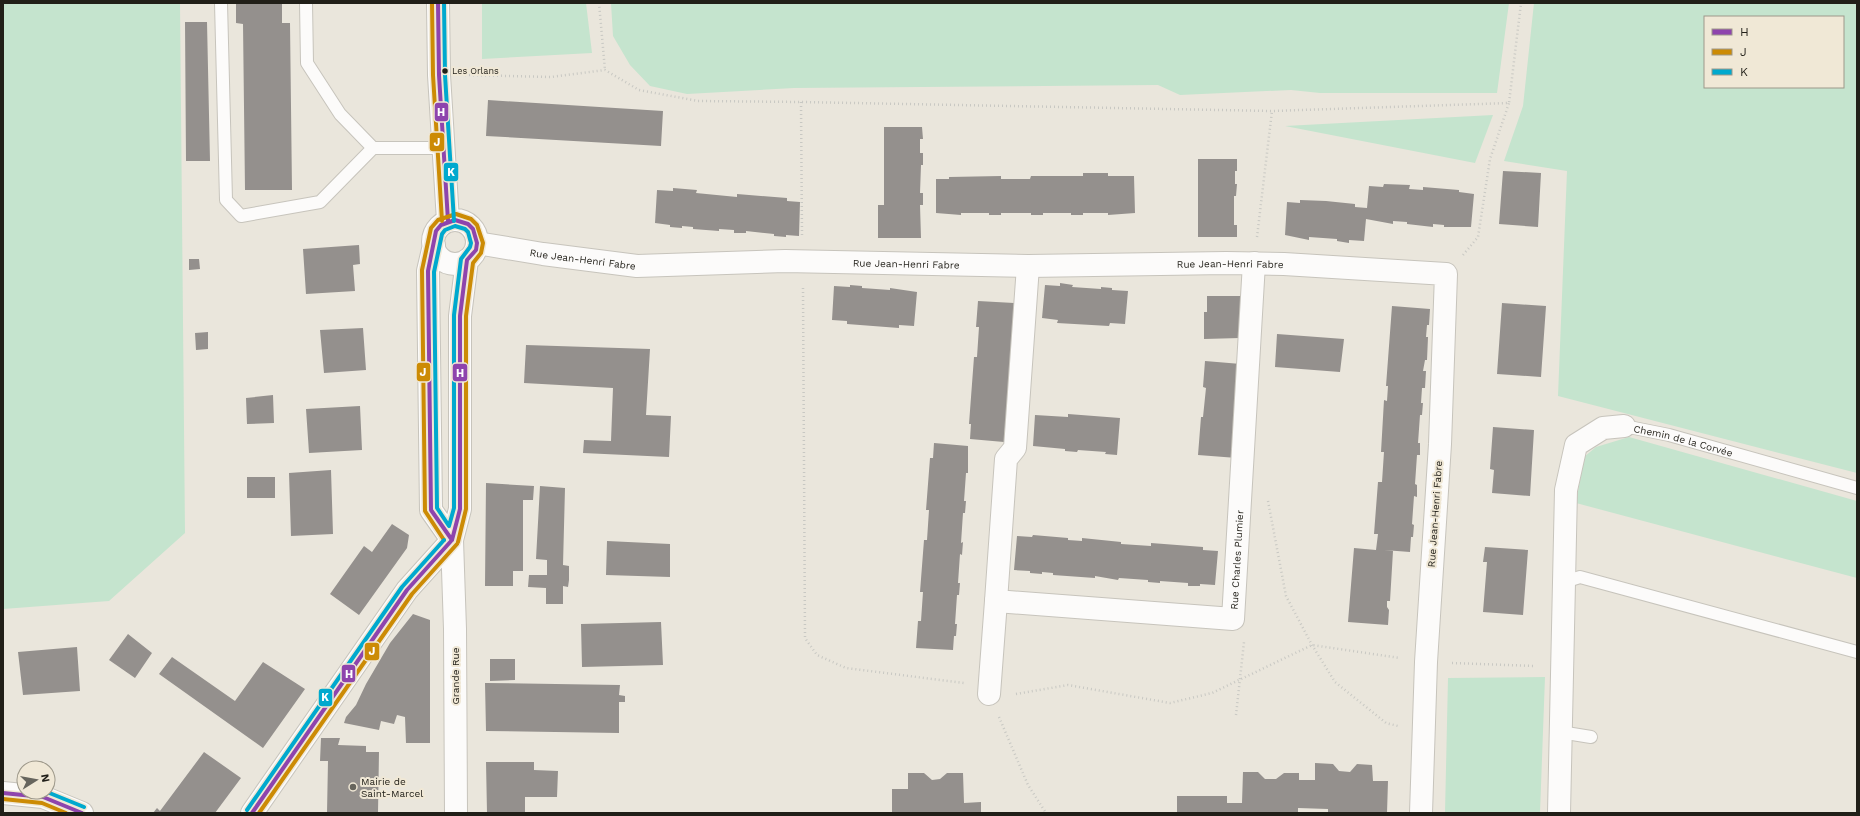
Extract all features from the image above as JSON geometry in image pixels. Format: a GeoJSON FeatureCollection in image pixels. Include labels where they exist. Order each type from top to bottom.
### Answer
{"type":"FeatureCollection","features":[{"type":"Feature","properties":{"kind":"street"},"geometry":{"type":"LineString","coordinates":[[438,3],[442,148],[448,222]]}},
{"type":"Feature","properties":{"kind":"street"},"geometry":{"type":"LineString","coordinates":[[252,813],[407,590],[452,540],[431,510],[428,271],[436,231],[448,222],[455,220],[468,224],[473,229],[472,252],[455,264],[441,258],[434,245]]}},
{"type":"Feature","properties":{"kind":"street","name":"Rue Jean-Henri Fabre"},"geometry":{"type":"LineString","coordinates":[[472,252],[543,254],[637,266],[802,261],[1028,266],[1254,263],[1446,274],[1440,444],[1426,662],[1420,813]]}},
{"type":"Feature","properties":{"kind":"street","name":"Grande Rue"},"geometry":{"type":"LineString","coordinates":[[456,813],[455,629],[452,540],[460,509],[460,316],[472,252]]}},
{"type":"Feature","properties":{"kind":"street","name":"Rue Charles Plumier"},"geometry":{"type":"LineString","coordinates":[[996,601],[1233,619],[1254,263]]}},
{"type":"Feature","properties":{"kind":"street"},"geometry":{"type":"LineString","coordinates":[[989,694],[1006,459],[1015,448],[1028,266]]}},
{"type":"Feature","properties":{"kind":"street","name":"Chemin de la Corvée"},"geometry":{"type":"LineString","coordinates":[[1559,813],[1566,490],[1576,445],[1603,428],[1624,426]]}},
{"type":"Feature","properties":{"kind":"street"},"geometry":{"type":"LineString","coordinates":[[3,793],[44,797],[82,813]]}},
{"type":"Feature","properties":{"kind":"lane"},"geometry":{"type":"LineString","coordinates":[[221,3],[226,200],[240,216],[320,202],[373,148],[442,148]]}},
{"type":"Feature","properties":{"kind":"lane"},"geometry":{"type":"LineString","coordinates":[[306,3],[307,63],[340,114],[373,148]]}},
{"type":"Feature","properties":{"kind":"lane","name":"Chemin de la Corvée"},"geometry":{"type":"LineString","coordinates":[[1624,426],[1669,435],[1857,488]]}},
{"type":"Feature","properties":{"kind":"lane"},"geometry":{"type":"LineString","coordinates":[[1564,582],[1580,577],[1857,652]]}},
{"type":"Feature","properties":{"kind":"lane"},"geometry":{"type":"LineString","coordinates":[[1560,732],[1591,737]]}},
{"type":"Feature","properties":{"kind":"path"},"geometry":{"type":"LineString","coordinates":[[599,3],[605,70]]}},
{"type":"Feature","properties":{"kind":"path"},"geometry":{"type":"LineString","coordinates":[[1446,274],[1478,237],[1490,158],[1509,103],[1521,3]]}},
{"type":"Feature","properties":{"kind":"path"},"geometry":{"type":"LineString","coordinates":[[439,75],[551,77],[605,70],[639,90],[698,101],[1272,111],[1509,103]]}},
{"type":"Feature","properties":{"kind":"path"},"geometry":{"type":"LineString","coordinates":[[801,102],[805,638],[817,655],[846,668],[968,684],[989,694],[1022,694],[1068,684],[1170,703],[1212,693],[1312,645]]}},
{"type":"Feature","properties":{"kind":"path"},"geometry":{"type":"LineString","coordinates":[[1254,263],[1272,111]]}},
{"type":"Feature","properties":{"kind":"path"},"geometry":{"type":"LineString","coordinates":[[1268,498],[1286,596],[1312,645],[1335,682],[1386,723],[1423,731]]}},
{"type":"Feature","properties":{"kind":"path"},"geometry":{"type":"LineString","coordinates":[[1233,619],[1244,636],[1241,679],[1236,716]]}},
{"type":"Feature","properties":{"kind":"path"},"geometry":{"type":"LineString","coordinates":[[989,694],[1028,784],[1046,813]]}},
{"type":"Feature","properties":{"kind":"green space"},"geometry":{"type":"Polygon","coordinates":[[[3,3],[180,3],[185,533],[109,601],[3,609],[3,3]]]}},
{"type":"Feature","properties":{"kind":"green space"},"geometry":{"type":"Polygon","coordinates":[[[482,3],[586,3],[592,53],[482,59],[482,3]]]}},
{"type":"Feature","properties":{"kind":"green space"},"geometry":{"type":"Polygon","coordinates":[[[611,3],[1509,3],[1497,93],[1320,93],[1291,90],[1180,95],[1158,85],[794,88],[687,94],[650,86],[630,65],[613,36],[611,3]]]}},
{"type":"Feature","properties":{"kind":"green space"},"geometry":{"type":"Polygon","coordinates":[[[1534,3],[1857,3],[1857,473],[1558,396],[1567,171],[1504,161],[1523,106],[1534,3]]]}},
{"type":"Feature","properties":{"kind":"green space"},"geometry":{"type":"Polygon","coordinates":[[[1493,115],[1475,163],[1285,126],[1493,115]]]}},
{"type":"Feature","properties":{"kind":"green space"},"geometry":{"type":"Polygon","coordinates":[[[1629,437],[1857,501],[1857,578],[1576,503],[1584,457],[1596,447],[1629,437]]]}},
{"type":"Feature","properties":{"kind":"green space"},"geometry":{"type":"Polygon","coordinates":[[[1545,677],[1540,813],[1445,813],[1448,678],[1545,677]]]}},
{"type":"Feature","properties":{"kind":"building"},"geometry":{"type":"Polygon","coordinates":[[[236,3],[282,3],[282,23],[290,23],[292,190],[245,190],[243,24],[236,23],[236,3]]]}},
{"type":"Feature","properties":{"kind":"building"},"geometry":{"type":"Polygon","coordinates":[[[185,22],[207,22],[210,161],[186,161],[185,22]]]}},
{"type":"Feature","properties":{"kind":"building"},"geometry":{"type":"Polygon","coordinates":[[[488,100],[663,111],[661,146],[486,136],[488,100]]]}},
{"type":"Feature","properties":{"kind":"building"},"geometry":{"type":"Polygon","coordinates":[[[884,127],[922,127],[923,139],[920,139],[920,153],[923,153],[920,193],[923,193],[923,205],[920,205],[921,238],[878,238],[878,205],[884,205],[884,127]]]}},
{"type":"Feature","properties":{"kind":"building"},"geometry":{"type":"Polygon","coordinates":[[[1198,159],[1237,159],[1237,171],[1235,171],[1235,184],[1237,184],[1236,196],[1234,196],[1234,225],[1237,225],[1237,237],[1198,237],[1198,159]]]}},
{"type":"Feature","properties":{"kind":"building"},"geometry":{"type":"Polygon","coordinates":[[[1503,171],[1541,173],[1538,227],[1499,224],[1503,171]]]}},
{"type":"Feature","properties":{"kind":"building"},"geometry":{"type":"Polygon","coordinates":[[[1083,173],[1108,173],[1108,176],[1134,176],[1135,213],[1108,215],[1108,213],[1083,213],[1083,215],[1071,215],[1071,213],[1043,213],[1043,215],[1031,215],[1031,213],[1001,213],[1001,215],[989,215],[989,213],[961,213],[961,215],[936,213],[936,179],[949,179],[949,177],[1001,176],[1001,179],[1030,179],[1031,176],[1083,176],[1083,173]]]}},
{"type":"Feature","properties":{"kind":"building"},"geometry":{"type":"Polygon","coordinates":[[[1384,184],[1410,185],[1409,189],[1423,190],[1423,187],[1459,190],[1459,192],[1474,194],[1471,227],[1444,227],[1444,225],[1433,224],[1433,227],[1393,221],[1393,224],[1366,219],[1364,241],[1349,240],[1349,243],[1337,241],[1337,239],[1309,237],[1309,240],[1285,235],[1287,202],[1300,203],[1300,200],[1326,201],[1355,204],[1355,207],[1367,208],[1369,186],[1383,187],[1384,184]]]}},
{"type":"Feature","properties":{"kind":"building"},"geometry":{"type":"Polygon","coordinates":[[[673,188],[697,190],[696,193],[737,197],[737,194],[787,198],[787,201],[800,202],[799,236],[774,236],[774,234],[746,231],[746,233],[734,233],[734,230],[719,229],[719,231],[693,229],[693,227],[682,226],[682,228],[670,227],[670,225],[655,223],[657,190],[673,191],[673,188]]]}},
{"type":"Feature","properties":{"kind":"building"},"geometry":{"type":"Polygon","coordinates":[[[359,245],[360,264],[353,265],[355,291],[306,294],[303,249],[359,245]]]}},
{"type":"Feature","properties":{"kind":"building"},"geometry":{"type":"Polygon","coordinates":[[[189,259],[199,259],[200,269],[189,270],[189,259]]]}},
{"type":"Feature","properties":{"kind":"building"},"geometry":{"type":"Polygon","coordinates":[[[1060,283],[1073,285],[1072,287],[1101,289],[1101,287],[1112,288],[1112,290],[1128,291],[1125,324],[1110,323],[1109,326],[1057,323],[1058,320],[1042,318],[1045,285],[1060,286],[1060,283]]]}},
{"type":"Feature","properties":{"kind":"building"},"geometry":{"type":"Polygon","coordinates":[[[850,285],[862,286],[862,288],[890,290],[890,288],[917,292],[914,326],[899,325],[899,328],[847,324],[847,321],[832,320],[834,286],[850,287],[850,285]]]}},
{"type":"Feature","properties":{"kind":"building"},"geometry":{"type":"Polygon","coordinates":[[[1207,296],[1240,296],[1240,338],[1204,339],[1204,312],[1207,312],[1207,296]]]}},
{"type":"Feature","properties":{"kind":"building"},"geometry":{"type":"Polygon","coordinates":[[[978,301],[1014,303],[1010,361],[1012,373],[1009,373],[1009,403],[1007,403],[1006,415],[1008,415],[1008,427],[1005,427],[1004,442],[970,439],[971,424],[969,424],[974,357],[977,357],[979,327],[976,327],[978,301]]]}},
{"type":"Feature","properties":{"kind":"building"},"geometry":{"type":"Polygon","coordinates":[[[1502,303],[1546,306],[1541,377],[1497,374],[1502,303]]]}},
{"type":"Feature","properties":{"kind":"building"},"geometry":{"type":"Polygon","coordinates":[[[1392,306],[1430,309],[1429,325],[1427,325],[1426,337],[1428,337],[1427,360],[1425,360],[1423,371],[1426,371],[1425,388],[1422,388],[1421,403],[1423,403],[1422,415],[1420,415],[1418,443],[1420,443],[1420,455],[1417,455],[1415,484],[1417,485],[1417,497],[1414,496],[1412,524],[1414,525],[1413,537],[1411,537],[1410,552],[1384,550],[1393,551],[1390,601],[1387,601],[1387,607],[1389,610],[1388,625],[1348,622],[1354,548],[1376,550],[1378,534],[1374,534],[1378,482],[1382,482],[1384,452],[1381,452],[1384,400],[1387,401],[1388,386],[1386,386],[1392,306]]]}},
{"type":"Feature","properties":{"kind":"building"},"geometry":{"type":"Polygon","coordinates":[[[363,328],[366,370],[324,373],[320,330],[363,328]]]}},
{"type":"Feature","properties":{"kind":"building"},"geometry":{"type":"Polygon","coordinates":[[[208,332],[208,349],[196,350],[195,333],[208,332]]]}},
{"type":"Feature","properties":{"kind":"building"},"geometry":{"type":"Polygon","coordinates":[[[1277,334],[1344,339],[1340,372],[1275,367],[1277,334]]]}},
{"type":"Feature","properties":{"kind":"building"},"geometry":{"type":"Polygon","coordinates":[[[526,345],[650,349],[646,415],[671,416],[669,457],[583,453],[584,440],[611,441],[613,388],[524,383],[526,345]]]}},
{"type":"Feature","properties":{"kind":"building"},"geometry":{"type":"Polygon","coordinates":[[[1205,361],[1241,364],[1237,458],[1198,455],[1201,417],[1203,417],[1206,388],[1203,387],[1205,361]]]}},
{"type":"Feature","properties":{"kind":"building"},"geometry":{"type":"Polygon","coordinates":[[[273,395],[274,423],[247,424],[246,398],[273,395]]]}},
{"type":"Feature","properties":{"kind":"building"},"geometry":{"type":"Polygon","coordinates":[[[360,406],[362,450],[309,453],[306,409],[360,406]]]}},
{"type":"Feature","properties":{"kind":"building"},"geometry":{"type":"Polygon","coordinates":[[[1068,414],[1120,418],[1117,455],[1105,454],[1106,452],[1078,450],[1077,452],[1065,451],[1065,449],[1033,446],[1035,415],[1068,417],[1068,414]]]}},
{"type":"Feature","properties":{"kind":"building"},"geometry":{"type":"Polygon","coordinates":[[[1493,427],[1534,430],[1530,496],[1492,493],[1494,470],[1490,469],[1493,427]]]}},
{"type":"Feature","properties":{"kind":"building"},"geometry":{"type":"Polygon","coordinates":[[[934,443],[968,446],[968,473],[966,473],[964,501],[966,501],[965,513],[963,513],[961,543],[963,542],[962,555],[960,554],[958,583],[960,583],[959,595],[957,595],[955,624],[957,624],[953,650],[916,648],[918,621],[921,621],[923,592],[920,592],[924,540],[927,540],[929,510],[926,510],[930,458],[933,458],[934,443]]]}},
{"type":"Feature","properties":{"kind":"building"},"geometry":{"type":"Polygon","coordinates":[[[331,470],[333,534],[291,536],[289,473],[331,470]]]}},
{"type":"Feature","properties":{"kind":"building"},"geometry":{"type":"Polygon","coordinates":[[[247,477],[275,477],[275,498],[247,498],[247,477]]]}},
{"type":"Feature","properties":{"kind":"building"},"geometry":{"type":"Polygon","coordinates":[[[486,483],[534,486],[533,500],[523,500],[523,571],[513,571],[513,586],[485,586],[486,483]]]}},
{"type":"Feature","properties":{"kind":"building"},"geometry":{"type":"Polygon","coordinates":[[[540,486],[565,488],[563,565],[569,566],[569,580],[568,587],[563,586],[563,604],[546,604],[546,588],[528,587],[529,575],[547,575],[547,560],[536,559],[540,486]]]}},
{"type":"Feature","properties":{"kind":"building"},"geometry":{"type":"Polygon","coordinates":[[[392,524],[409,535],[407,548],[359,615],[330,594],[364,546],[372,552],[392,524]]]}},
{"type":"Feature","properties":{"kind":"building"},"geometry":{"type":"Polygon","coordinates":[[[1033,535],[1068,538],[1068,540],[1082,541],[1082,538],[1121,542],[1121,544],[1151,546],[1151,543],[1203,547],[1203,550],[1218,551],[1215,585],[1200,584],[1200,586],[1188,586],[1188,583],[1160,581],[1160,583],[1148,582],[1148,580],[1119,578],[1118,580],[1095,576],[1095,578],[1053,575],[1053,573],[1042,572],[1042,574],[1030,573],[1030,571],[1014,570],[1017,536],[1032,537],[1033,535]]]}},
{"type":"Feature","properties":{"kind":"building"},"geometry":{"type":"Polygon","coordinates":[[[607,541],[670,544],[670,577],[606,575],[607,541]]]}},
{"type":"Feature","properties":{"kind":"building"},"geometry":{"type":"Polygon","coordinates":[[[1485,547],[1528,550],[1523,615],[1483,612],[1487,562],[1483,562],[1485,547]]]}},
{"type":"Feature","properties":{"kind":"building"},"geometry":{"type":"Polygon","coordinates":[[[413,614],[430,620],[430,743],[406,743],[405,717],[397,715],[394,724],[381,721],[379,730],[344,723],[346,717],[356,705],[366,684],[390,643],[413,614]]]}},
{"type":"Feature","properties":{"kind":"building"},"geometry":{"type":"Polygon","coordinates":[[[661,622],[663,665],[582,667],[581,624],[661,622]]]}},
{"type":"Feature","properties":{"kind":"building"},"geometry":{"type":"Polygon","coordinates":[[[128,634],[152,653],[135,678],[109,660],[128,634]]]}},
{"type":"Feature","properties":{"kind":"building"},"geometry":{"type":"Polygon","coordinates":[[[77,647],[80,691],[23,695],[18,652],[77,647]]]}},
{"type":"Feature","properties":{"kind":"building"},"geometry":{"type":"Polygon","coordinates":[[[172,657],[235,701],[263,662],[305,689],[263,748],[159,674],[172,657]]]}},
{"type":"Feature","properties":{"kind":"building"},"geometry":{"type":"Polygon","coordinates":[[[490,659],[515,659],[515,680],[490,681],[490,659]]]}},
{"type":"Feature","properties":{"kind":"building"},"geometry":{"type":"Polygon","coordinates":[[[485,683],[620,685],[619,695],[625,696],[625,702],[619,702],[619,733],[486,731],[485,683]]]}},
{"type":"Feature","properties":{"kind":"building","name":"Mairie de Saint-Marcel"},"geometry":{"type":"Polygon","coordinates":[[[321,738],[340,738],[338,745],[366,746],[366,752],[379,752],[378,813],[327,813],[328,761],[320,761],[321,738]]]}},
{"type":"Feature","properties":{"kind":"building"},"geometry":{"type":"Polygon","coordinates":[[[204,752],[241,778],[215,813],[153,813],[157,808],[160,811],[204,752]]]}},
{"type":"Feature","properties":{"kind":"building"},"geometry":{"type":"Polygon","coordinates":[[[486,762],[534,762],[534,770],[558,771],[557,797],[525,797],[525,813],[487,813],[486,762]]]}},
{"type":"Feature","properties":{"kind":"building"},"geometry":{"type":"Polygon","coordinates":[[[1315,763],[1333,764],[1339,771],[1350,772],[1357,764],[1372,765],[1373,781],[1388,781],[1387,813],[1328,813],[1328,809],[1298,808],[1298,813],[1177,813],[1177,796],[1227,796],[1227,803],[1242,803],[1243,772],[1258,772],[1265,779],[1276,779],[1284,773],[1299,773],[1299,780],[1315,780],[1315,763]]]}},
{"type":"Feature","properties":{"kind":"building"},"geometry":{"type":"Polygon","coordinates":[[[908,773],[924,773],[932,780],[940,779],[947,773],[963,773],[964,803],[981,802],[981,813],[892,813],[892,789],[908,789],[908,773]]]}},
{"type":"Feature","properties":{"kind":"transit line","name":"J"},"geometry":{"type":"LineString","coordinates":[[432,3],[433,75],[442,221]]}},
{"type":"Feature","properties":{"kind":"transit line","name":"H"},"geometry":{"type":"LineString","coordinates":[[438,3],[439,75],[448,221]]}},
{"type":"Feature","properties":{"kind":"transit line","name":"K"},"geometry":{"type":"LineString","coordinates":[[444,3],[445,75],[454,221]]}},
{"type":"Feature","properties":{"kind":"transit line","name":"J"},"geometry":{"type":"LineString","coordinates":[[444,540],[425,511],[422,270],[431,228],[438,220],[456,214],[471,219],[477,225],[483,243],[481,253],[473,263],[466,316],[466,509],[458,542]]}},
{"type":"Feature","properties":{"kind":"transit line","name":"H"},"geometry":{"type":"LineString","coordinates":[[455,220],[468,224],[473,229],[477,243],[476,250],[467,260],[460,316],[460,509],[452,540],[431,510],[428,271],[436,231],[441,225],[455,220]]}},
{"type":"Feature","properties":{"kind":"transit line","name":"K"},"geometry":{"type":"LineString","coordinates":[[455,226],[465,229],[468,232],[471,243],[470,247],[461,259],[454,315],[454,508],[449,526],[437,508],[434,272],[442,234],[445,230],[455,226]]}},
{"type":"Feature","properties":{"kind":"transit line","name":"K"},"geometry":{"type":"LineString","coordinates":[[247,810],[402,587],[444,540]]}},
{"type":"Feature","properties":{"kind":"transit line","name":"H"},"geometry":{"type":"LineString","coordinates":[[252,813],[407,590],[452,540]]}},
{"type":"Feature","properties":{"kind":"transit line","name":"J"},"geometry":{"type":"LineString","coordinates":[[259,813],[412,594],[457,544]]}},
{"type":"Feature","properties":{"kind":"transit line","name":"H"},"geometry":{"type":"LineString","coordinates":[[3,793],[43,797],[82,813]]}},
{"type":"Feature","properties":{"kind":"transit line","name":"K"},"geometry":{"type":"LineString","coordinates":[[56,796],[84,807]]}},
{"type":"Feature","properties":{"kind":"transit line","name":"J"},"geometry":{"type":"LineString","coordinates":[[3,799],[42,803],[66,813]]}},
{"type":"Feature","properties":{"kind":"place","name":"Les Orlans"},"geometry":{"type":"Point","coordinates":[445,71]}},
{"type":"Feature","properties":{"kind":"place","name":"Mairie de Saint-Marcel"},"geometry":{"type":"Point","coordinates":[353,787]}}]}
